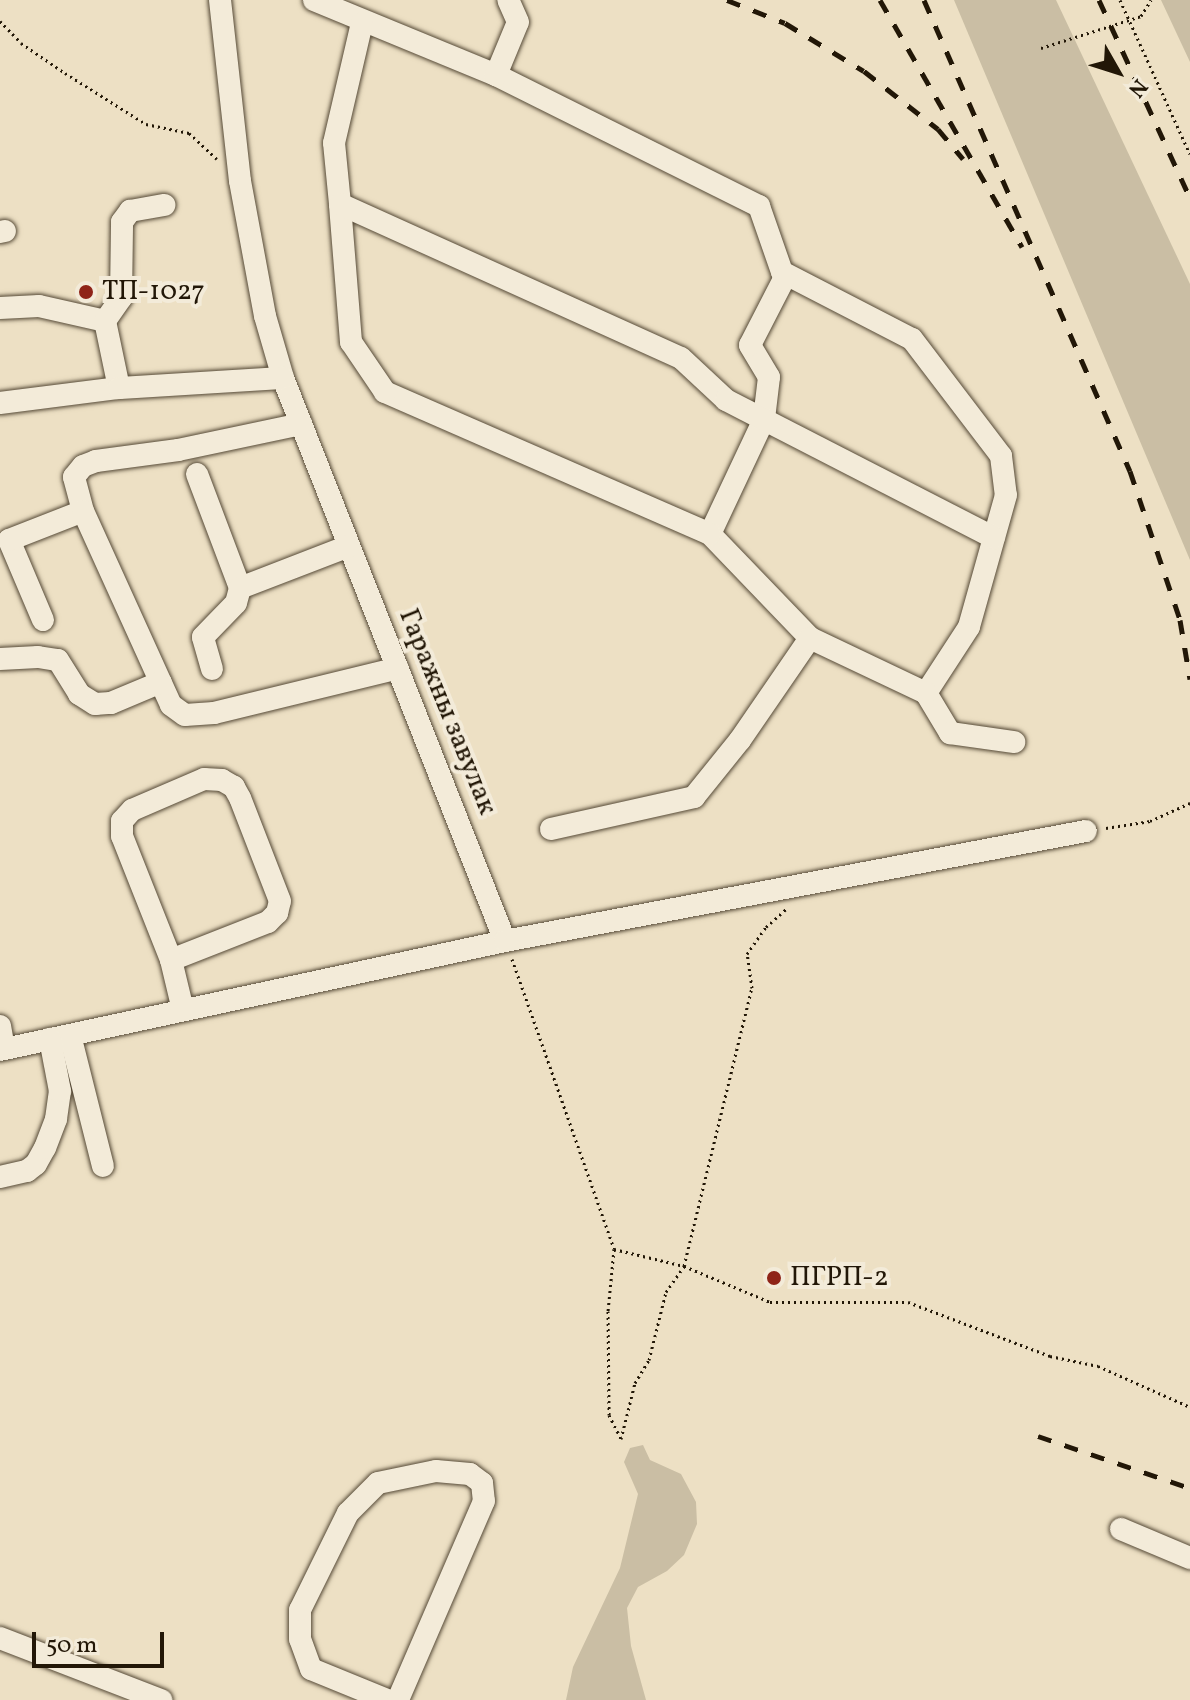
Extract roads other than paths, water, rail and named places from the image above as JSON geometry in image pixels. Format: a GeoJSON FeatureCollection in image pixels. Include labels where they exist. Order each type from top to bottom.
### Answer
{"type":"FeatureCollection","features":[{"type":"Feature","properties":{"kind":"street","name":"Гаражны завулак"},"geometry":{"type":"LineString","coordinates":[[220,0],[240,181],[265,316],[283,378],[505,941]]}},
{"type":"Feature","properties":{"kind":"street"},"geometry":{"type":"LineString","coordinates":[[314,0],[362,23],[496,75],[759,206],[782,272],[912,339],[1001,456],[1006,495],[969,627],[926,693]]}},
{"type":"Feature","properties":{"kind":"street"},"geometry":{"type":"LineString","coordinates":[[496,75],[518,22],[508,0]]}},
{"type":"Feature","properties":{"kind":"street"},"geometry":{"type":"LineString","coordinates":[[362,23],[334,143],[351,342],[385,392],[710,534],[810,638],[926,693],[950,733],[1014,742]]}},
{"type":"Feature","properties":{"kind":"street"},"geometry":{"type":"LineString","coordinates":[[340,204],[681,358],[726,400],[994,538]]}},
{"type":"Feature","properties":{"kind":"street"},"geometry":{"type":"LineString","coordinates":[[119,388],[105,321],[121,298],[122,222],[130,211],[164,205]]}},
{"type":"Feature","properties":{"kind":"street"},"geometry":{"type":"LineString","coordinates":[[710,534],[764,419],[769,377],[750,345],[786,275]]}},
{"type":"Feature","properties":{"kind":"street"},"geometry":{"type":"LineString","coordinates":[[0,308],[39,306],[105,321]]}},
{"type":"Feature","properties":{"kind":"street"},"geometry":{"type":"LineString","coordinates":[[0,403],[119,388],[283,378]]}},
{"type":"Feature","properties":{"kind":"street"},"geometry":{"type":"LineString","coordinates":[[301,424],[178,450],[96,461],[83,466],[74,477],[83,511],[171,705],[185,715],[214,713],[398,668]]}},
{"type":"Feature","properties":{"kind":"street"},"geometry":{"type":"LineString","coordinates":[[197,474],[240,588],[236,603],[203,637],[212,669]]}},
{"type":"Feature","properties":{"kind":"street"},"geometry":{"type":"LineString","coordinates":[[43,620],[4,537],[83,511]]}},
{"type":"Feature","properties":{"kind":"street"},"geometry":{"type":"LineString","coordinates":[[240,588],[349,546]]}},
{"type":"Feature","properties":{"kind":"street"},"geometry":{"type":"LineString","coordinates":[[551,829],[694,797],[740,740],[810,638]]}},
{"type":"Feature","properties":{"kind":"street"},"geometry":{"type":"LineString","coordinates":[[0,659],[38,657],[58,660],[79,694],[95,704],[111,703],[161,682]]}},
{"type":"Feature","properties":{"kind":"street"},"geometry":{"type":"LineString","coordinates":[[171,960],[268,922],[277,913],[280,901],[240,798],[234,787],[222,780],[204,779],[132,810],[122,821],[122,836],[171,960],[183,1010]]}},
{"type":"Feature","properties":{"kind":"street"},"geometry":{"type":"LineString","coordinates":[[0,1026],[2,1049],[505,941],[1086,831]]}},
{"type":"Feature","properties":{"kind":"street"},"geometry":{"type":"LineString","coordinates":[[60,1037],[103,1166]]}},
{"type":"Feature","properties":{"kind":"street"},"geometry":{"type":"LineString","coordinates":[[0,1177],[27,1171],[36,1164],[45,1148],[56,1119],[60,1091],[60,1037]]}},
{"type":"Feature","properties":{"kind":"street"},"geometry":{"type":"LineString","coordinates":[[387,1700],[311,1669],[300,1639],[300,1610],[348,1513],[378,1483],[436,1471],[470,1474],[482,1483],[484,1501],[398,1700]]}},
{"type":"Feature","properties":{"kind":"street"},"geometry":{"type":"LineString","coordinates":[[1121,1529],[1190,1558]]}},
{"type":"Feature","properties":{"kind":"street"},"geometry":{"type":"LineString","coordinates":[[0,1638],[161,1700]]}},
{"type":"Feature","properties":{"kind":"railway"},"geometry":{"type":"LineString","coordinates":[[727,0],[785,23],[864,71],[938,129],[963,159]]}},
{"type":"Feature","properties":{"kind":"railway"},"geometry":{"type":"LineString","coordinates":[[880,0],[1022,247]]}},
{"type":"Feature","properties":{"kind":"railway"},"geometry":{"type":"LineString","coordinates":[[924,0],[1130,471],[1180,620],[1190,679]]}},
{"type":"Feature","properties":{"kind":"railway"},"geometry":{"type":"LineString","coordinates":[[1099,0],[1190,198]]}},
{"type":"Feature","properties":{"kind":"railway"},"geometry":{"type":"LineString","coordinates":[[1038,1436],[1190,1488]]}},
{"type":"Feature","properties":{"kind":"place","name":"ТП-1027"},"geometry":{"type":"Point","coordinates":[86,292]}},
{"type":"Feature","properties":{"kind":"place","name":"ПГРП-2"},"geometry":{"type":"Point","coordinates":[774,1278]}}]}
